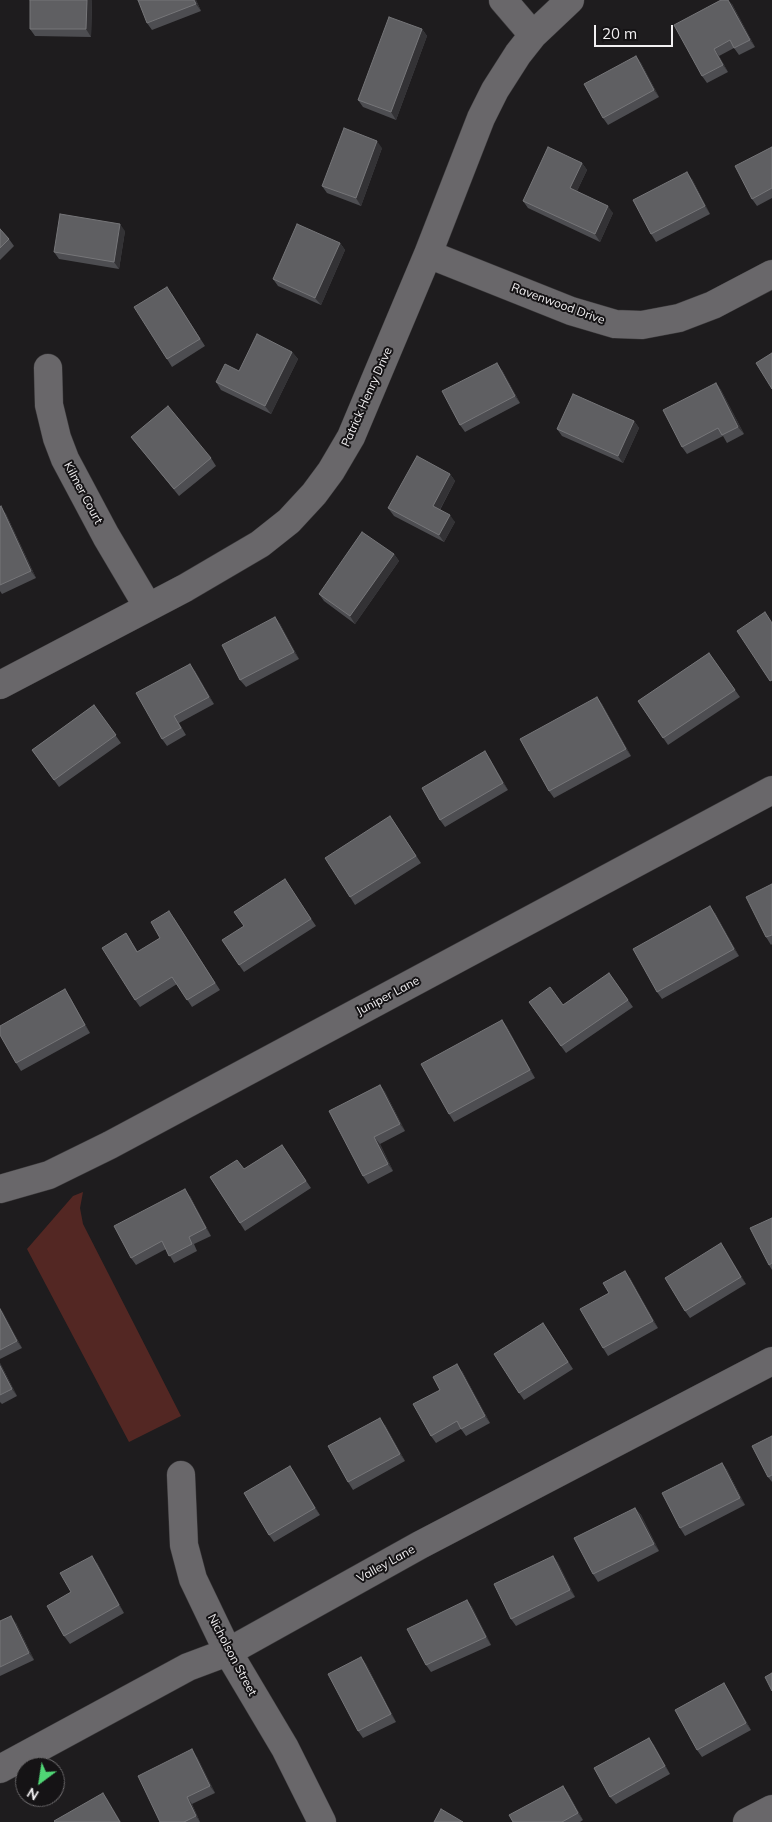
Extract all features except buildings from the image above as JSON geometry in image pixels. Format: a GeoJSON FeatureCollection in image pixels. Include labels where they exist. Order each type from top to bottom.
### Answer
{"type":"FeatureCollection","features":[{"type":"Feature","properties":{"kind":"street"},"geometry":{"type":"LineString","coordinates":[[503,0],[533,35]]}},
{"type":"Feature","properties":{"kind":"street","name":"Patrick Henry Drive"},"geometry":{"type":"LineString","coordinates":[[0,685],[148,607],[260,544],[289,521],[314,494],[332,471],[351,437],[428,254],[481,118],[495,90],[518,54],[533,35],[570,0]]}},
{"type":"Feature","properties":{"kind":"street","name":"Ravenwood Drive"},"geometry":{"type":"LineString","coordinates":[[428,254],[571,311],[615,324],[642,325],[679,318],[713,305],[772,274]]}},
{"type":"Feature","properties":{"kind":"street","name":"Kilmer Court"},"geometry":{"type":"LineString","coordinates":[[48,368],[49,405],[57,438],[65,459],[106,536],[148,607]]}},
{"type":"Feature","properties":{"kind":"street","name":"Juniper Lane"},"geometry":{"type":"LineString","coordinates":[[0,1189],[49,1175],[110,1144],[772,790]]}},
{"type":"Feature","properties":{"kind":"street","name":"Valley Lane"},"geometry":{"type":"LineString","coordinates":[[0,1769],[188,1667],[228,1652],[420,1545],[772,1361]]}},
{"type":"Feature","properties":{"kind":"street","name":"Nicholson Street"},"geometry":{"type":"LineString","coordinates":[[181,1475],[184,1545],[193,1579],[228,1652],[285,1748],[322,1822]]}},
{"type":"Feature","properties":{"kind":"street"},"geometry":{"type":"LineString","coordinates":[[747,1822],[772,1809]]}},
{"type":"Feature","properties":{"kind":"shaded area"},"geometry":{"type":"Polygon","coordinates":[[[83,1192],[80,1208],[83,1224],[181,1416],[129,1442],[27,1249],[73,1196],[83,1192]]]}}]}
